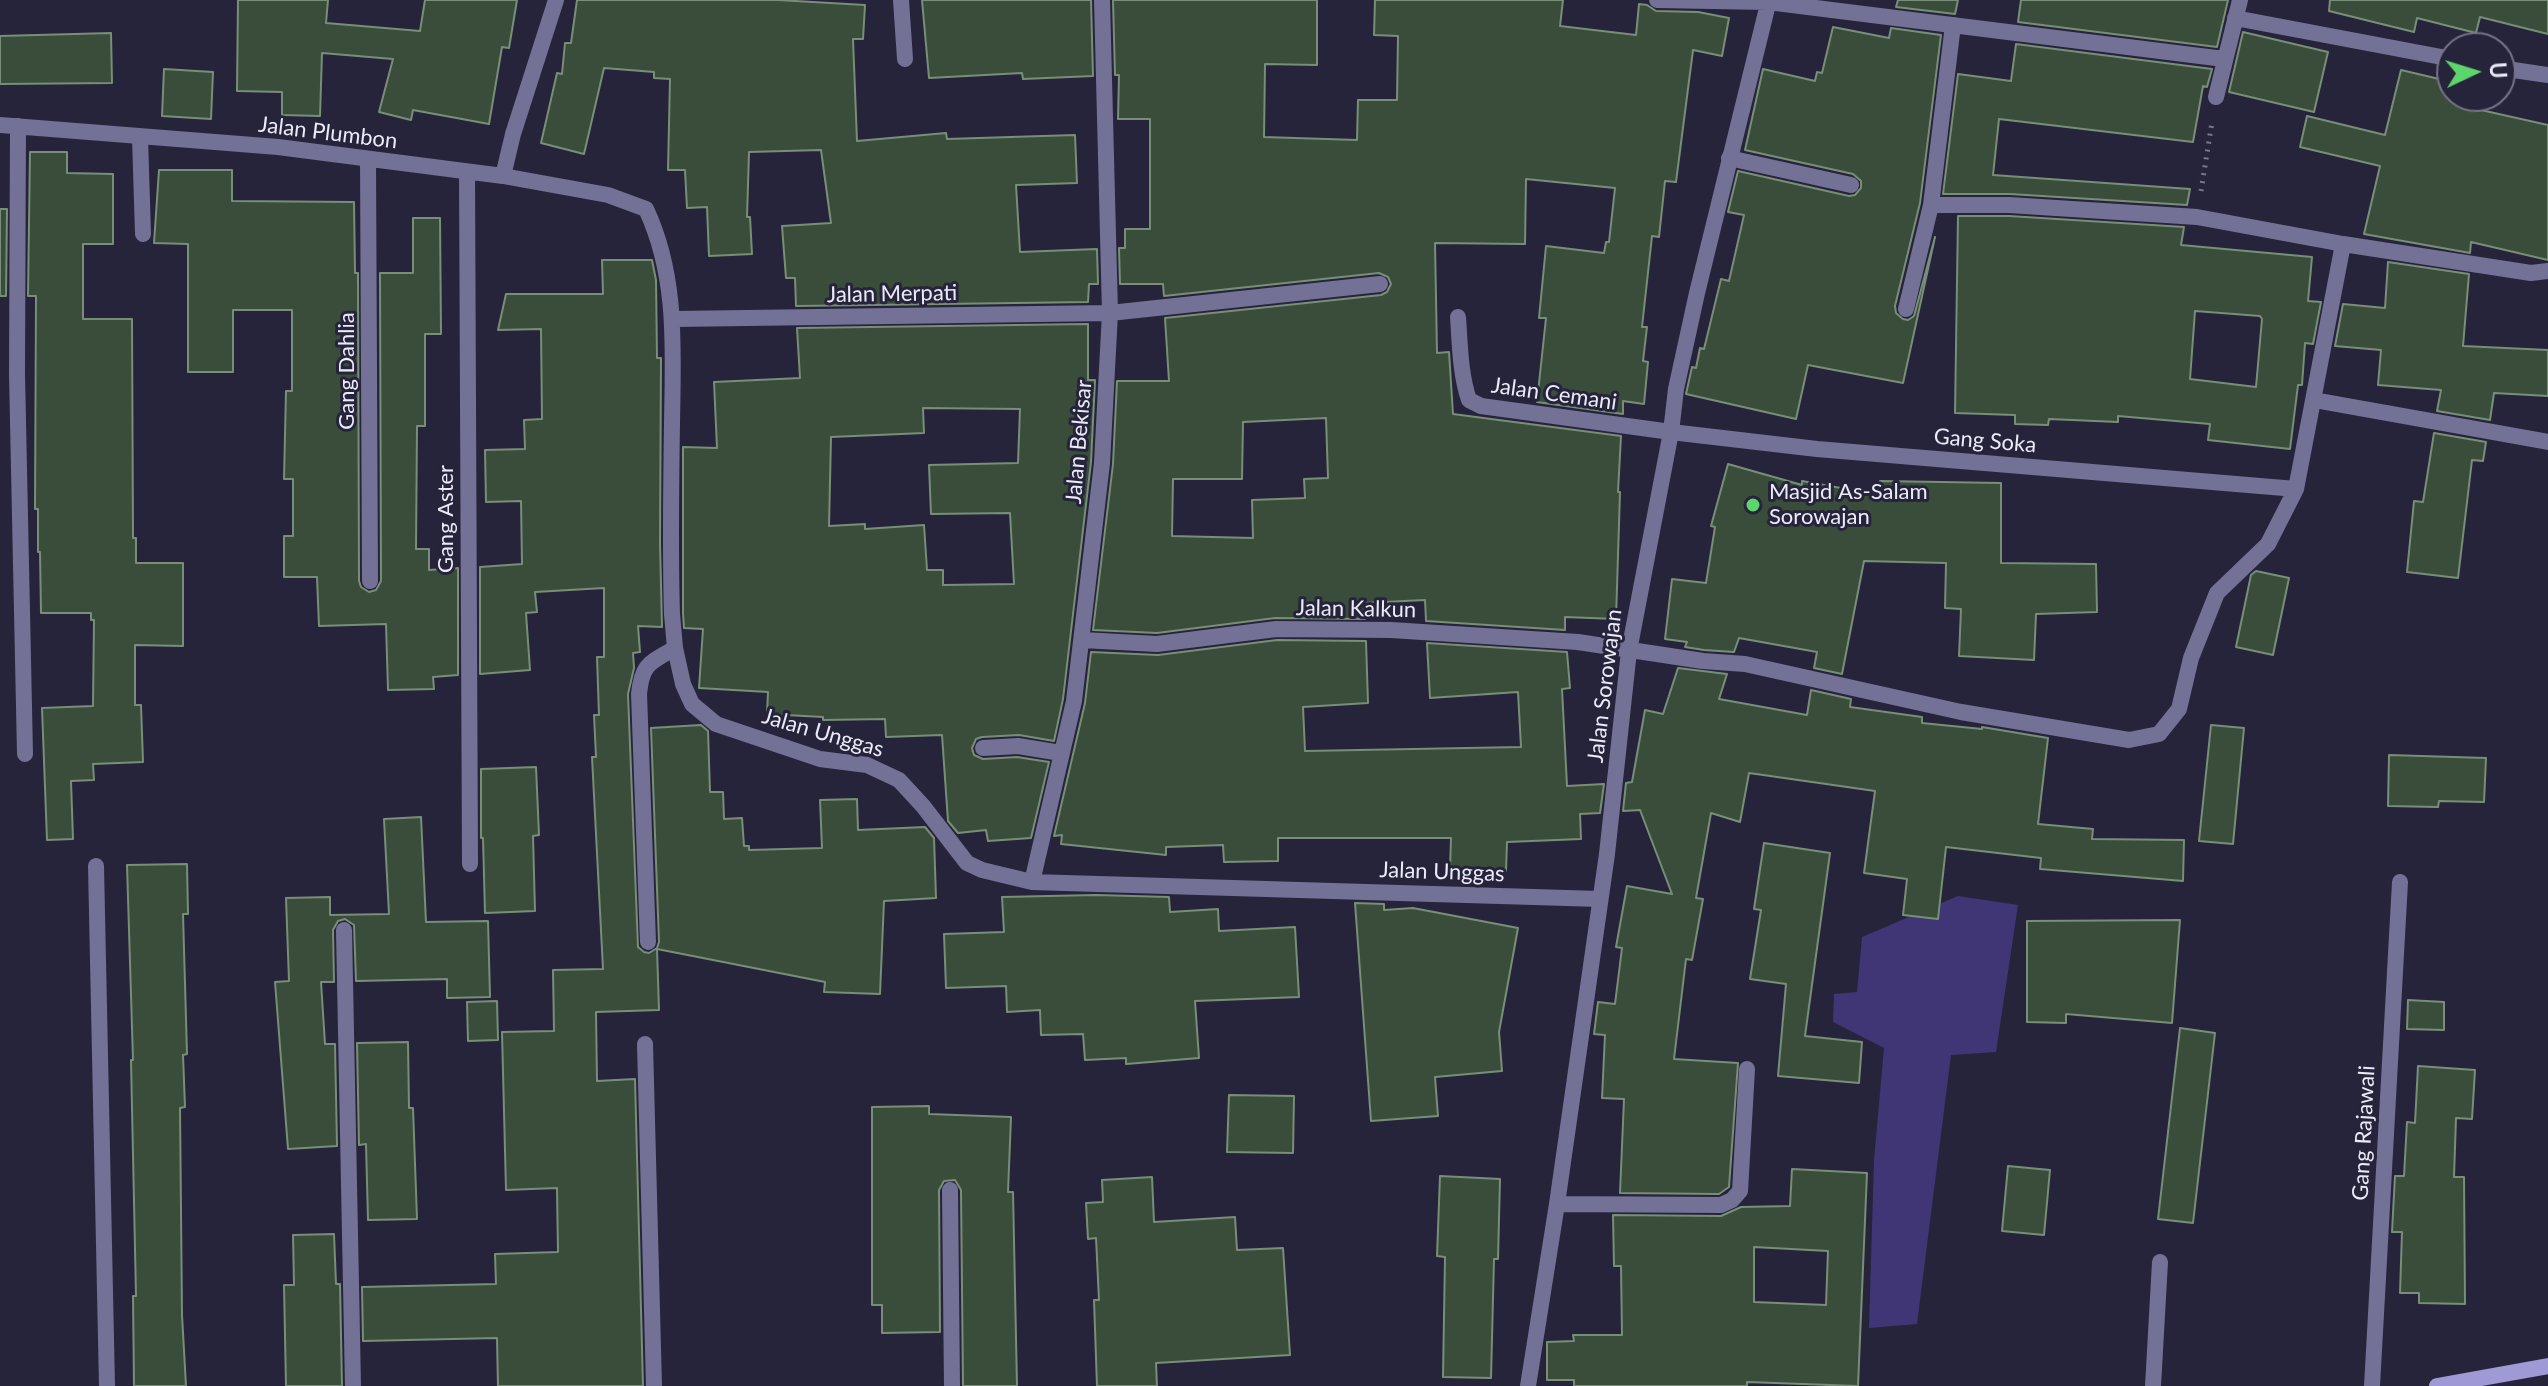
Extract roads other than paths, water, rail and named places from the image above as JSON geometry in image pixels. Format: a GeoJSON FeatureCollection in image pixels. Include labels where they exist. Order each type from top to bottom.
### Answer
{"type":"FeatureCollection","features":[{"type":"Feature","properties":{"kind":"street"},"geometry":{"type":"LineString","coordinates":[[503,176],[513,134],[556,0]]}},
{"type":"Feature","properties":{"kind":"street"},"geometry":{"type":"LineString","coordinates":[[901,0],[905,59]]}},
{"type":"Feature","properties":{"kind":"street","name":"Jalan Bekisar"},"geometry":{"type":"LineString","coordinates":[[1032,882],[1074,701],[1102,463],[1110,313],[1102,0]]}},
{"type":"Feature","properties":{"kind":"street"},"geometry":{"type":"LineString","coordinates":[[1657,0],[1768,1],[2224,59]]}},
{"type":"Feature","properties":{"kind":"street"},"geometry":{"type":"LineString","coordinates":[[2216,97],[2240,0]]}},
{"type":"Feature","properties":{"kind":"street","name":"Jalan Sorowajan"},"geometry":{"type":"LineString","coordinates":[[1528,1386],[1600,899],[1629,651],[1671,432],[1676,389],[1768,1]]}},
{"type":"Feature","properties":{"kind":"street"},"geometry":{"type":"LineString","coordinates":[[2235,18],[2436,56]]}},
{"type":"Feature","properties":{"kind":"street"},"geometry":{"type":"LineString","coordinates":[[1906,309],[1931,205],[1953,25]]}},
{"type":"Feature","properties":{"kind":"street"},"geometry":{"type":"LineString","coordinates":[[2516,70],[2548,75]]}},
{"type":"Feature","properties":{"kind":"street","name":"Jalan Plumbon"},"geometry":{"type":"LineString","coordinates":[[0,125],[278,147],[503,176],[608,195],[646,209]]}},
{"type":"Feature","properties":{"kind":"street"},"geometry":{"type":"LineString","coordinates":[[18,126],[17,374],[25,754]]}},
{"type":"Feature","properties":{"kind":"street"},"geometry":{"type":"LineString","coordinates":[[140,137],[143,234]]}},
{"type":"Feature","properties":{"kind":"street"},"geometry":{"type":"LineString","coordinates":[[1729,158],[1851,185]]}},
{"type":"Feature","properties":{"kind":"street","name":"Gang Dahlia"},"geometry":{"type":"LineString","coordinates":[[368,160],[370,581]]}},
{"type":"Feature","properties":{"kind":"street","name":"Gang Aster"},"geometry":{"type":"LineString","coordinates":[[467,172],[470,864]]}},
{"type":"Feature","properties":{"kind":"street"},"geometry":{"type":"LineString","coordinates":[[1931,205],[2009,205],[2197,217],[2343,244],[2531,273],[2548,271]]}},
{"type":"Feature","properties":{"kind":"street","name":"Jalan Unggas"},"geometry":{"type":"LineString","coordinates":[[646,209],[665,258],[674,319],[671,585],[675,648],[683,684],[692,704],[716,724],[820,759],[867,765],[899,780],[967,863],[982,870],[1032,882],[1600,899]]}},
{"type":"Feature","properties":{"kind":"street","name":"Jalan Kalkun"},"geometry":{"type":"LineString","coordinates":[[1082,640],[1157,644],[1276,629],[1391,630],[1578,642],[1745,664],[1961,712],[2129,740],[2159,734],[2179,709],[2191,658],[2217,593],[2268,544],[2296,489],[2343,244]]}},
{"type":"Feature","properties":{"kind":"street","name":"Jalan Merpati"},"geometry":{"type":"LineString","coordinates":[[674,319],[1110,313],[1380,284]]}},
{"type":"Feature","properties":{"kind":"street","name":"Jalan Cemani"},"geometry":{"type":"LineString","coordinates":[[1458,317],[1461,366],[1469,400],[1481,406],[1671,432]]}},
{"type":"Feature","properties":{"kind":"street"},"geometry":{"type":"LineString","coordinates":[[2314,400],[2548,442]]}},
{"type":"Feature","properties":{"kind":"street","name":"Gang Soka"},"geometry":{"type":"LineString","coordinates":[[1671,432],[1817,449],[2296,489]]}},
{"type":"Feature","properties":{"kind":"street"},"geometry":{"type":"LineString","coordinates":[[648,942],[640,678],[645,667],[675,648]]}},
{"type":"Feature","properties":{"kind":"street"},"geometry":{"type":"LineString","coordinates":[[983,748],[1018,746],[1061,753]]}},
{"type":"Feature","properties":{"kind":"street"},"geometry":{"type":"LineString","coordinates":[[96,866],[107,1386]]}},
{"type":"Feature","properties":{"kind":"street","name":"Gang Rajawali"},"geometry":{"type":"LineString","coordinates":[[2372,1386],[2400,882]]}},
{"type":"Feature","properties":{"kind":"street"},"geometry":{"type":"LineString","coordinates":[[344,930],[353,1386]]}},
{"type":"Feature","properties":{"kind":"street"},"geometry":{"type":"LineString","coordinates":[[645,1044],[654,1386]]}},
{"type":"Feature","properties":{"kind":"street"},"geometry":{"type":"LineString","coordinates":[[1557,1204],[1721,1205],[1732,1200],[1740,1191],[1747,1069]]}},
{"type":"Feature","properties":{"kind":"street"},"geometry":{"type":"LineString","coordinates":[[950,1190],[952,1386]]}},
{"type":"Feature","properties":{"kind":"street"},"geometry":{"type":"LineString","coordinates":[[2153,1386],[2160,1262]]}},
{"type":"Feature","properties":{"kind":"street"},"geometry":{"type":"LineString","coordinates":[[2437,1386],[2548,1366]]}},
{"type":"Feature","properties":{"kind":"place","name":"Masjid As-Salam Sorowajan"},"geometry":{"type":"Point","coordinates":[1753,505]}}]}
